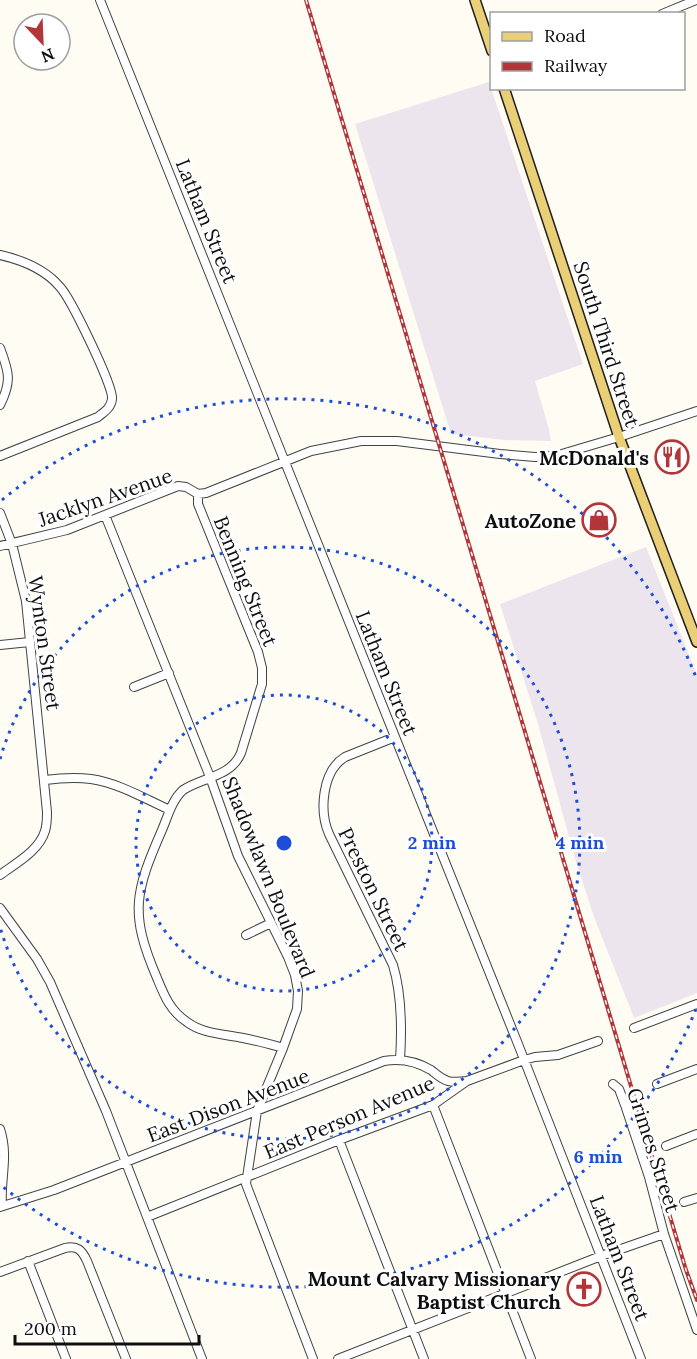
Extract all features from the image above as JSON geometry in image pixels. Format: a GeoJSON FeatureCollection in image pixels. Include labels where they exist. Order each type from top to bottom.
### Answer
{"type":"FeatureCollection","features":[{"type":"Feature","properties":{"kind":"main road"},"geometry":{"type":"LineString","coordinates":[[475,0],[490,45]]}},
{"type":"Feature","properties":{"kind":"main road","name":"South Third Street"},"geometry":{"type":"LineString","coordinates":[[505,90],[619,437],[697,642]]}},
{"type":"Feature","properties":{"kind":"street","name":"Latham Street"},"geometry":{"type":"LineString","coordinates":[[100,0],[524,1060],[641,1359]]}},
{"type":"Feature","properties":{"kind":"street"},"geometry":{"type":"LineString","coordinates":[[667,12],[696,0]]}},
{"type":"Feature","properties":{"kind":"street"},"geometry":{"type":"LineString","coordinates":[[0,255],[18,259],[43,272],[60,287],[74,307],[108,383],[112,398],[108,409],[98,417],[0,456]]}},
{"type":"Feature","properties":{"kind":"street"},"geometry":{"type":"LineString","coordinates":[[0,348],[9,375],[8,386],[0,405]]}},
{"type":"Feature","properties":{"kind":"street","name":"Jacklyn Avenue"},"geometry":{"type":"LineString","coordinates":[[0,546],[61,532],[178,486],[186,487],[198,494],[207,493],[285,461],[325,448],[362,441],[397,441],[500,454],[555,456],[697,411]]}},
{"type":"Feature","properties":{"kind":"street","name":"Benning Street"},"geometry":{"type":"LineString","coordinates":[[198,494],[198,504],[256,647],[261,664],[261,689],[240,757],[234,765],[227,771],[189,786],[180,792],[170,810],[143,877],[138,908],[139,925],[144,946],[166,1000],[184,1021],[201,1030],[283,1048]]}},
{"type":"Feature","properties":{"kind":"street","name":"Wynton Street"},"geometry":{"type":"LineString","coordinates":[[0,513],[12,544],[26,598],[47,812],[46,826],[37,846],[0,874]]}},
{"type":"Feature","properties":{"kind":"street","name":"Shadowlawn Boulevard"},"geometry":{"type":"LineString","coordinates":[[105,515],[210,777],[238,856],[292,966],[298,991],[298,1004],[257,1111],[246,1184],[313,1359]]}},
{"type":"Feature","properties":{"kind":"street"},"geometry":{"type":"LineString","coordinates":[[0,645],[30,642]]}},
{"type":"Feature","properties":{"kind":"street"},"geometry":{"type":"LineString","coordinates":[[134,687],[169,673]]}},
{"type":"Feature","properties":{"kind":"street","name":"Preston Street"},"geometry":{"type":"LineString","coordinates":[[395,736],[339,761],[329,779],[323,806],[329,834],[389,956],[395,973],[400,1004],[400,1060]]}},
{"type":"Feature","properties":{"kind":"street"},"geometry":{"type":"LineString","coordinates":[[45,780],[78,778],[100,781],[170,810]]}},
{"type":"Feature","properties":{"kind":"street"},"geometry":{"type":"LineString","coordinates":[[0,908],[37,959],[50,982],[106,1111],[202,1359]]}},
{"type":"Feature","properties":{"kind":"street"},"geometry":{"type":"LineString","coordinates":[[246,935],[271,923]]}},
{"type":"Feature","properties":{"kind":"street"},"geometry":{"type":"LineString","coordinates":[[634,1028],[697,1004]]}},
{"type":"Feature","properties":{"kind":"street","name":"East Person Avenue"},"geometry":{"type":"LineString","coordinates":[[147,1218],[339,1140],[433,1105],[467,1081],[524,1060],[558,1055],[598,1041]]}},
{"type":"Feature","properties":{"kind":"street","name":"East Dison Avenue"},"geometry":{"type":"LineString","coordinates":[[1,1206],[54,1190],[384,1061],[400,1060],[421,1064],[452,1082],[467,1081]]}},
{"type":"Feature","properties":{"kind":"street"},"geometry":{"type":"LineString","coordinates":[[657,1084],[697,1069]]}},
{"type":"Feature","properties":{"kind":"street","name":"Grimes Street"},"geometry":{"type":"LineString","coordinates":[[613,1083],[619,1089],[625,1105],[649,1177],[664,1233],[697,1330]]}},
{"type":"Feature","properties":{"kind":"street"},"geometry":{"type":"LineString","coordinates":[[433,1105],[531,1359]]}},
{"type":"Feature","properties":{"kind":"street"},"geometry":{"type":"LineString","coordinates":[[0,1129],[5,1164],[1,1206]]}},
{"type":"Feature","properties":{"kind":"street"},"geometry":{"type":"LineString","coordinates":[[666,1146],[697,1134]]}},
{"type":"Feature","properties":{"kind":"street"},"geometry":{"type":"LineString","coordinates":[[339,1140],[424,1359]]}},
{"type":"Feature","properties":{"kind":"street"},"geometry":{"type":"LineString","coordinates":[[684,1202],[697,1198]]}},
{"type":"Feature","properties":{"kind":"street"},"geometry":{"type":"LineString","coordinates":[[338,1359],[664,1233]]}},
{"type":"Feature","properties":{"kind":"street"},"geometry":{"type":"LineString","coordinates":[[0,1272],[71,1246],[78,1248],[87,1261],[126,1359]]}},
{"type":"Feature","properties":{"kind":"street"},"geometry":{"type":"LineString","coordinates":[[28,1262],[66,1359]]}},
{"type":"Feature","properties":{"kind":"shaded area"},"geometry":{"type":"Polygon","coordinates":[[[489,82],[583,364],[535,381],[551,441],[504,440],[451,434],[355,124],[489,82]]]}},
{"type":"Feature","properties":{"kind":"shaded area"},"geometry":{"type":"Polygon","coordinates":[[[646,547],[697,675],[697,993],[634,1018],[594,917],[576,862],[538,724],[500,604],[646,547]]]}},
{"type":"Feature","properties":{"kind":"railway"},"geometry":{"type":"LineString","coordinates":[[306,0],[686,1270],[697,1300]]}},
{"type":"Feature","properties":{"kind":"place","name":"McDonald's"},"geometry":{"type":"Point","coordinates":[672,457]}},
{"type":"Feature","properties":{"kind":"place","name":"AutoZone"},"geometry":{"type":"Point","coordinates":[599,520]}},
{"type":"Feature","properties":{"kind":"place","name":"Mount Calvary Missionary Baptist Church"},"geometry":{"type":"Point","coordinates":[584,1289]}}]}
